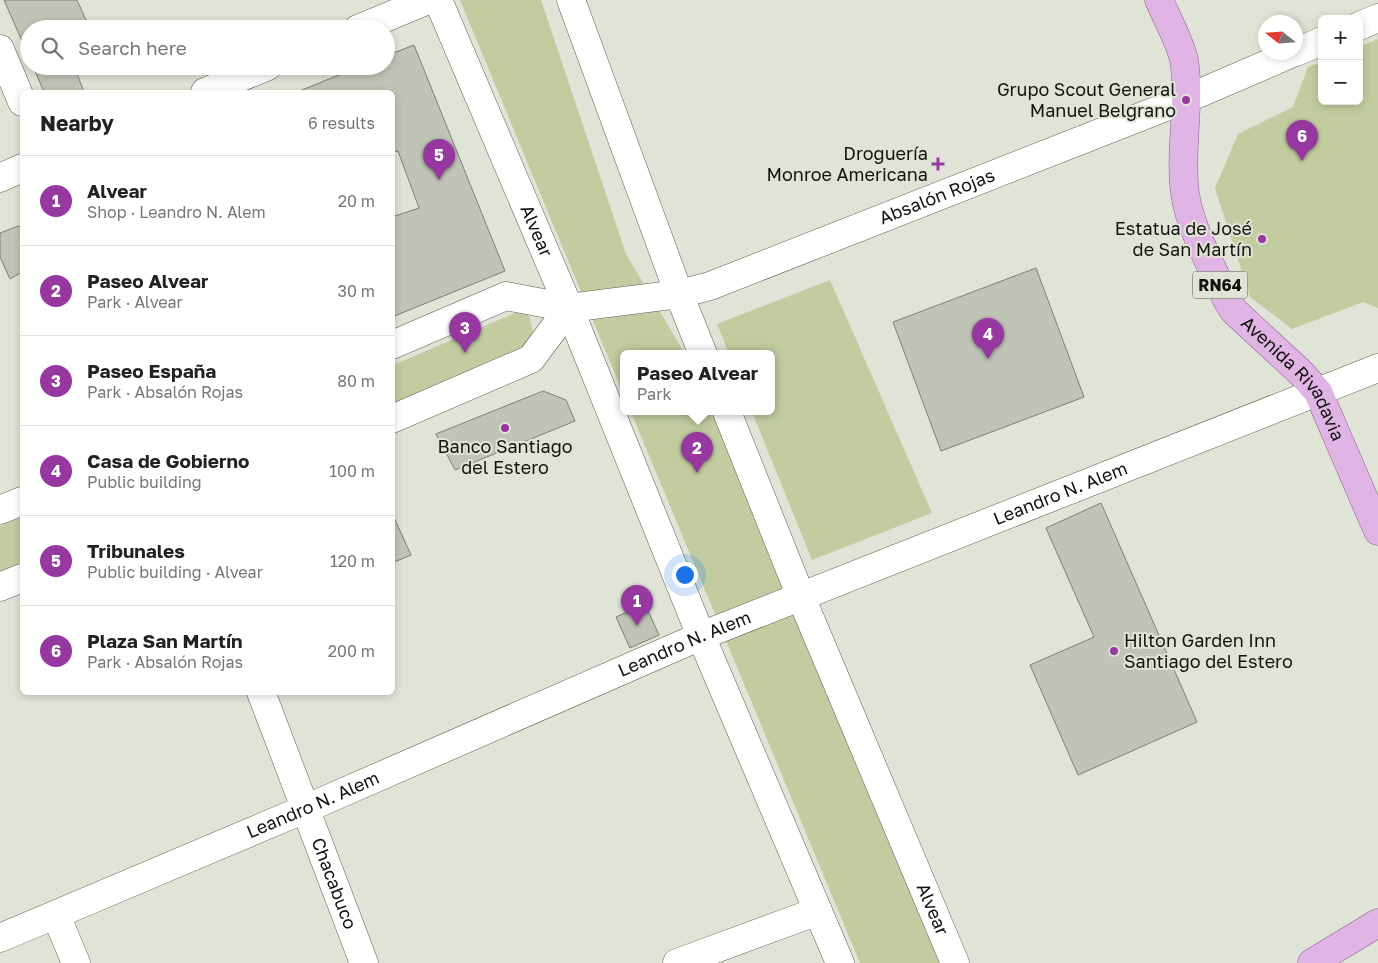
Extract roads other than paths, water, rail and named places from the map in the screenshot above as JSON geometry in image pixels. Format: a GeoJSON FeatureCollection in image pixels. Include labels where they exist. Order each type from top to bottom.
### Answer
{"type":"FeatureCollection","features":[{"type":"Feature","properties":{"kind":"main road","name":"Avenida Rivadavia"},"geometry":{"type":"LineString","coordinates":[[1159,0],[1183,58],[1186,99],[1183,176],[1190,215],[1227,300],[1242,320],[1301,373],[1318,392],[1378,531]]}},
{"type":"Feature","properties":{"kind":"main road"},"geometry":{"type":"LineString","coordinates":[[1312,963],[1378,923]]}},
{"type":"Feature","properties":{"kind":"street"},"geometry":{"type":"LineString","coordinates":[[380,20],[428,0]]}},
{"type":"Feature","properties":{"kind":"street","name":"Alvear"},"geometry":{"type":"LineString","coordinates":[[438,0],[569,308],[701,636],[840,963]]}},
{"type":"Feature","properties":{"kind":"street"},"geometry":{"type":"LineString","coordinates":[[571,0],[679,294],[702,350]]}},
{"type":"Feature","properties":{"kind":"street"},"geometry":{"type":"LineString","coordinates":[[1363,24],[1378,18]]}},
{"type":"Feature","properties":{"kind":"street","name":"Absalón Rojas"},"geometry":{"type":"LineString","coordinates":[[1303,49],[1318,43]]}},
{"type":"Feature","properties":{"kind":"street"},"geometry":{"type":"LineString","coordinates":[[0,49],[20,97]]}},
{"type":"Feature","properties":{"kind":"street","name":"Absalón Rojas"},"geometry":{"type":"LineString","coordinates":[[395,344],[506,296],[569,308],[679,294],[710,286],[1186,99],[1276,60]]}},
{"type":"Feature","properties":{"kind":"street"},"geometry":{"type":"LineString","coordinates":[[210,90],[246,75]]}},
{"type":"Feature","properties":{"kind":"street"},"geometry":{"type":"LineString","coordinates":[[0,178],[20,169]]}},
{"type":"Feature","properties":{"kind":"street"},"geometry":{"type":"LineString","coordinates":[[395,418],[531,359],[569,308]]}},
{"type":"Feature","properties":{"kind":"street","name":"Leandro N. Alem"},"geometry":{"type":"LineString","coordinates":[[0,938],[56,916],[701,636],[1378,368]]}},
{"type":"Feature","properties":{"kind":"street","name":"Alvear"},"geometry":{"type":"LineString","coordinates":[[728,415],[801,597],[955,963]]}},
{"type":"Feature","properties":{"kind":"street"},"geometry":{"type":"LineString","coordinates":[[0,510],[20,502]]}},
{"type":"Feature","properties":{"kind":"street"},"geometry":{"type":"LineString","coordinates":[[0,587],[20,579]]}},
{"type":"Feature","properties":{"kind":"street","name":"Chacabuco"},"geometry":{"type":"LineString","coordinates":[[262,695],[364,963]]}},
{"type":"Feature","properties":{"kind":"street"},"geometry":{"type":"LineString","coordinates":[[677,963],[818,911]]}},
{"type":"Feature","properties":{"kind":"street"},"geometry":{"type":"LineString","coordinates":[[56,916],[76,963]]}},
{"type":"Feature","properties":{"kind":"place","name":"Grupo Scout General Manuel Belgrano"},"geometry":{"type":"Point","coordinates":[1186,100]}},
{"type":"Feature","properties":{"kind":"place","name":"Plaza San Martín"},"geometry":{"type":"Point","coordinates":[1302,161]}},
{"type":"Feature","properties":{"kind":"place","name":"Droguería Monroe Americana"},"geometry":{"type":"Point","coordinates":[938,164]}},
{"type":"Feature","properties":{"kind":"place","name":"Tribunales"},"geometry":{"type":"Point","coordinates":[439,180]}},
{"type":"Feature","properties":{"kind":"place","name":"Estatua de José de San Martín"},"geometry":{"type":"Point","coordinates":[1262,239]}},
{"type":"Feature","properties":{"kind":"place","name":"Paseo España"},"geometry":{"type":"Point","coordinates":[465,353]}},
{"type":"Feature","properties":{"kind":"place","name":"Casa de Gobierno"},"geometry":{"type":"Point","coordinates":[988,359]}},
{"type":"Feature","properties":{"kind":"place","name":"Banco Santiago del Estero"},"geometry":{"type":"Point","coordinates":[505,428]}},
{"type":"Feature","properties":{"kind":"place","name":"Paseo Alvear"},"geometry":{"type":"Point","coordinates":[697,473]}},
{"type":"Feature","properties":{"kind":"place","name":"Alvear"},"geometry":{"type":"Point","coordinates":[637,626]}},
{"type":"Feature","properties":{"kind":"place","name":"Hilton Garden Inn Santiago del Estero"},"geometry":{"type":"Point","coordinates":[1114,651]}}]}
